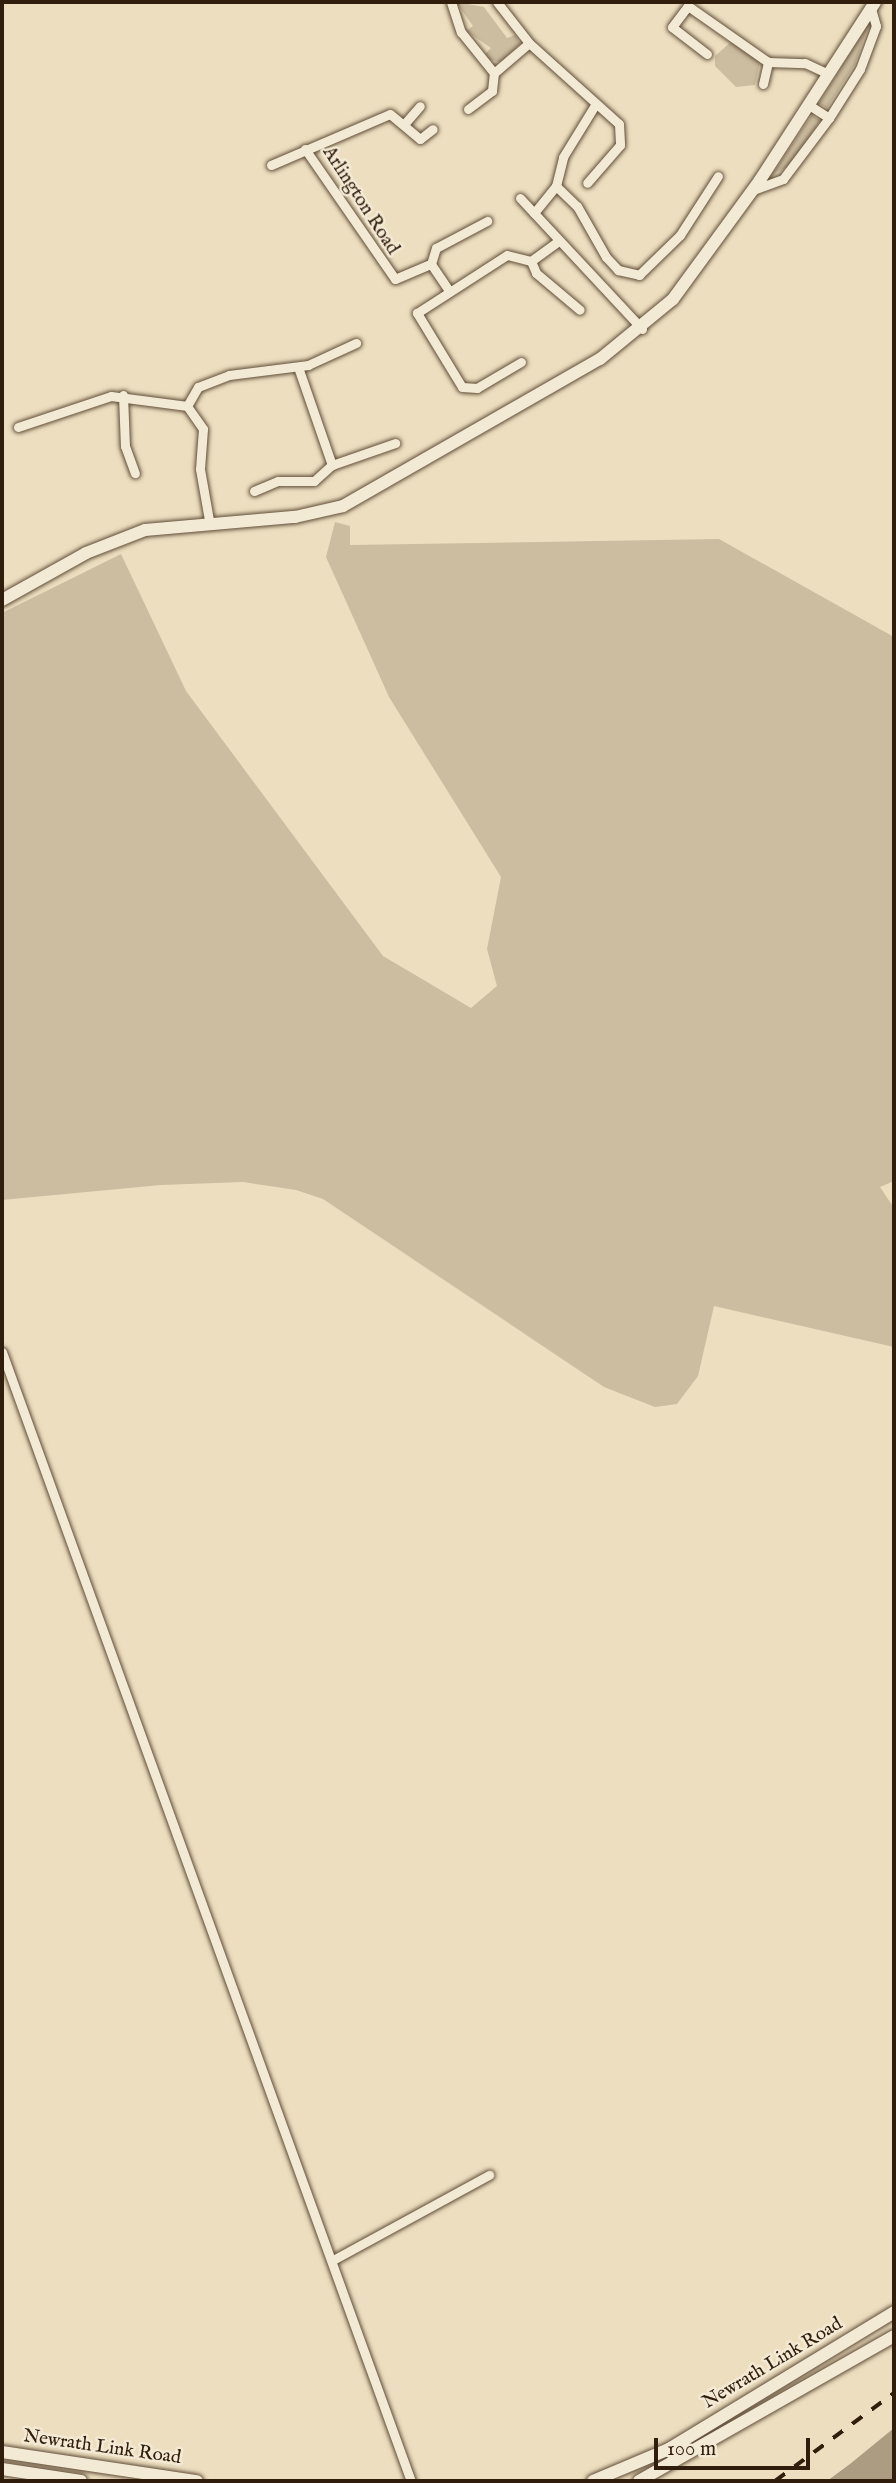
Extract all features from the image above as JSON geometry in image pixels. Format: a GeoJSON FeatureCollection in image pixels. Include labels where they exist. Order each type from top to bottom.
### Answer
{"type":"FeatureCollection","features":[{"type":"Feature","properties":{"kind":"street"},"geometry":{"type":"LineString","coordinates":[[451,2],[461,32],[494,73]]}},
{"type":"Feature","properties":{"kind":"street"},"geometry":{"type":"LineString","coordinates":[[497,2],[529,43],[623,134],[587,183]]}},
{"type":"Feature","properties":{"kind":"street"},"geometry":{"type":"LineString","coordinates":[[2,600],[109,542],[209,520],[295,517],[343,506],[541,395],[642,329],[673,299],[753,190],[873,5]]}},
{"type":"Feature","properties":{"kind":"street"},"geometry":{"type":"LineString","coordinates":[[753,190],[783,179],[829,118],[859,69],[876,26],[873,5]]}},
{"type":"Feature","properties":{"kind":"street"},"geometry":{"type":"LineString","coordinates":[[706,54],[672,27],[688,6],[768,62],[805,63],[829,74]]}},
{"type":"Feature","properties":{"kind":"street"},"geometry":{"type":"LineString","coordinates":[[468,109],[492,91],[494,73],[529,43]]}},
{"type":"Feature","properties":{"kind":"street"},"geometry":{"type":"LineString","coordinates":[[763,84],[768,62]]}},
{"type":"Feature","properties":{"kind":"street"},"geometry":{"type":"LineString","coordinates":[[534,213],[556,186],[563,157],[595,105]]}},
{"type":"Feature","properties":{"kind":"street"},"geometry":{"type":"LineString","coordinates":[[809,105],[829,118]]}},
{"type":"Feature","properties":{"kind":"street"},"geometry":{"type":"LineString","coordinates":[[406,122],[420,106]]}},
{"type":"Feature","properties":{"kind":"street"},"geometry":{"type":"LineString","coordinates":[[271,165],[379,117],[406,122],[419,139],[433,129]]}},
{"type":"Feature","properties":{"kind":"street","name":"Arlington Road"},"geometry":{"type":"LineString","coordinates":[[305,149],[387,273],[403,278],[431,264],[436,248],[487,221]]}},
{"type":"Feature","properties":{"kind":"street"},"geometry":{"type":"LineString","coordinates":[[556,186],[578,206],[606,257],[618,270],[639,275],[680,235],[718,176]]}},
{"type":"Feature","properties":{"kind":"street"},"geometry":{"type":"LineString","coordinates":[[520,198],[642,329]]}},
{"type":"Feature","properties":{"kind":"street"},"geometry":{"type":"LineString","coordinates":[[521,362],[477,388],[462,387],[417,313],[447,288],[506,255],[531,261],[559,241]]}},
{"type":"Feature","properties":{"kind":"street"},"geometry":{"type":"LineString","coordinates":[[531,261],[536,273],[580,310]]}},
{"type":"Feature","properties":{"kind":"street"},"geometry":{"type":"LineString","coordinates":[[431,264],[447,288]]}},
{"type":"Feature","properties":{"kind":"street"},"geometry":{"type":"LineString","coordinates":[[187,406],[198,387],[229,375],[298,367],[356,343]]}},
{"type":"Feature","properties":{"kind":"street"},"geometry":{"type":"LineString","coordinates":[[298,367],[332,465]]}},
{"type":"Feature","properties":{"kind":"street"},"geometry":{"type":"LineString","coordinates":[[18,427],[69,406],[123,395],[187,406],[203,429],[200,469],[209,520]]}},
{"type":"Feature","properties":{"kind":"street"},"geometry":{"type":"LineString","coordinates":[[123,395],[125,446],[135,473]]}},
{"type":"Feature","properties":{"kind":"street"},"geometry":{"type":"LineString","coordinates":[[254,491],[278,481],[314,481],[332,465],[395,443]]}},
{"type":"Feature","properties":{"kind":"street"},"geometry":{"type":"LineString","coordinates":[[2,1352],[411,2481]]}},
{"type":"Feature","properties":{"kind":"street"},"geometry":{"type":"LineString","coordinates":[[333,2260],[489,2175]]}},
{"type":"Feature","properties":{"kind":"street","name":"Newrath Link Road"},"geometry":{"type":"LineString","coordinates":[[593,2481],[669,2449],[894,2312]]}},
{"type":"Feature","properties":{"kind":"street","name":"Newrath Link Road"},"geometry":{"type":"LineString","coordinates":[[639,2481],[894,2336]]}},
{"type":"Feature","properties":{"kind":"street","name":"Newrath Link Road"},"geometry":{"type":"LineString","coordinates":[[2,2452],[197,2481]]}},
{"type":"Feature","properties":{"kind":"street","name":"Newrath Link Road"},"geometry":{"type":"LineString","coordinates":[[2,2469],[81,2481]]}},
{"type":"Feature","properties":{"kind":"shaded area"},"geometry":{"type":"Polygon","coordinates":[[[456,2],[484,7],[507,38],[515,35],[520,44],[500,62],[490,60],[485,54],[491,48],[466,31],[473,26],[456,2]]]}},
{"type":"Feature","properties":{"kind":"shaded area"},"geometry":{"type":"Polygon","coordinates":[[[869,23],[855,64],[827,108],[819,103],[869,23]]]}},
{"type":"Feature","properties":{"kind":"shaded area"},"geometry":{"type":"Polygon","coordinates":[[[732,41],[760,62],[755,85],[736,87],[715,66],[715,56],[732,41]]]}},
{"type":"Feature","properties":{"kind":"shaded area"},"geometry":{"type":"Polygon","coordinates":[[[812,115],[820,121],[789,166],[772,175],[812,115]]]}},
{"type":"Feature","properties":{"kind":"shaded area"},"geometry":{"type":"Polygon","coordinates":[[[335,522],[350,526],[350,545],[719,539],[894,637],[894,1181],[880,1187],[894,1208],[894,1347],[714,1306],[698,1376],[677,1404],[655,1407],[604,1387],[323,1199],[296,1190],[243,1182],[161,1185],[2,1200],[2,613],[121,554],[186,691],[383,956],[471,1008],[497,986],[487,949],[501,877],[389,697],[326,557],[335,522]]]}},
{"type":"Feature","properties":{"kind":"shaded area"},"geometry":{"type":"Polygon","coordinates":[[[894,2428],[894,2481],[827,2481],[850,2464],[894,2428]]]}},
{"type":"Feature","properties":{"kind":"railway"},"geometry":{"type":"LineString","coordinates":[[775,2481],[894,2393]]}}]}
